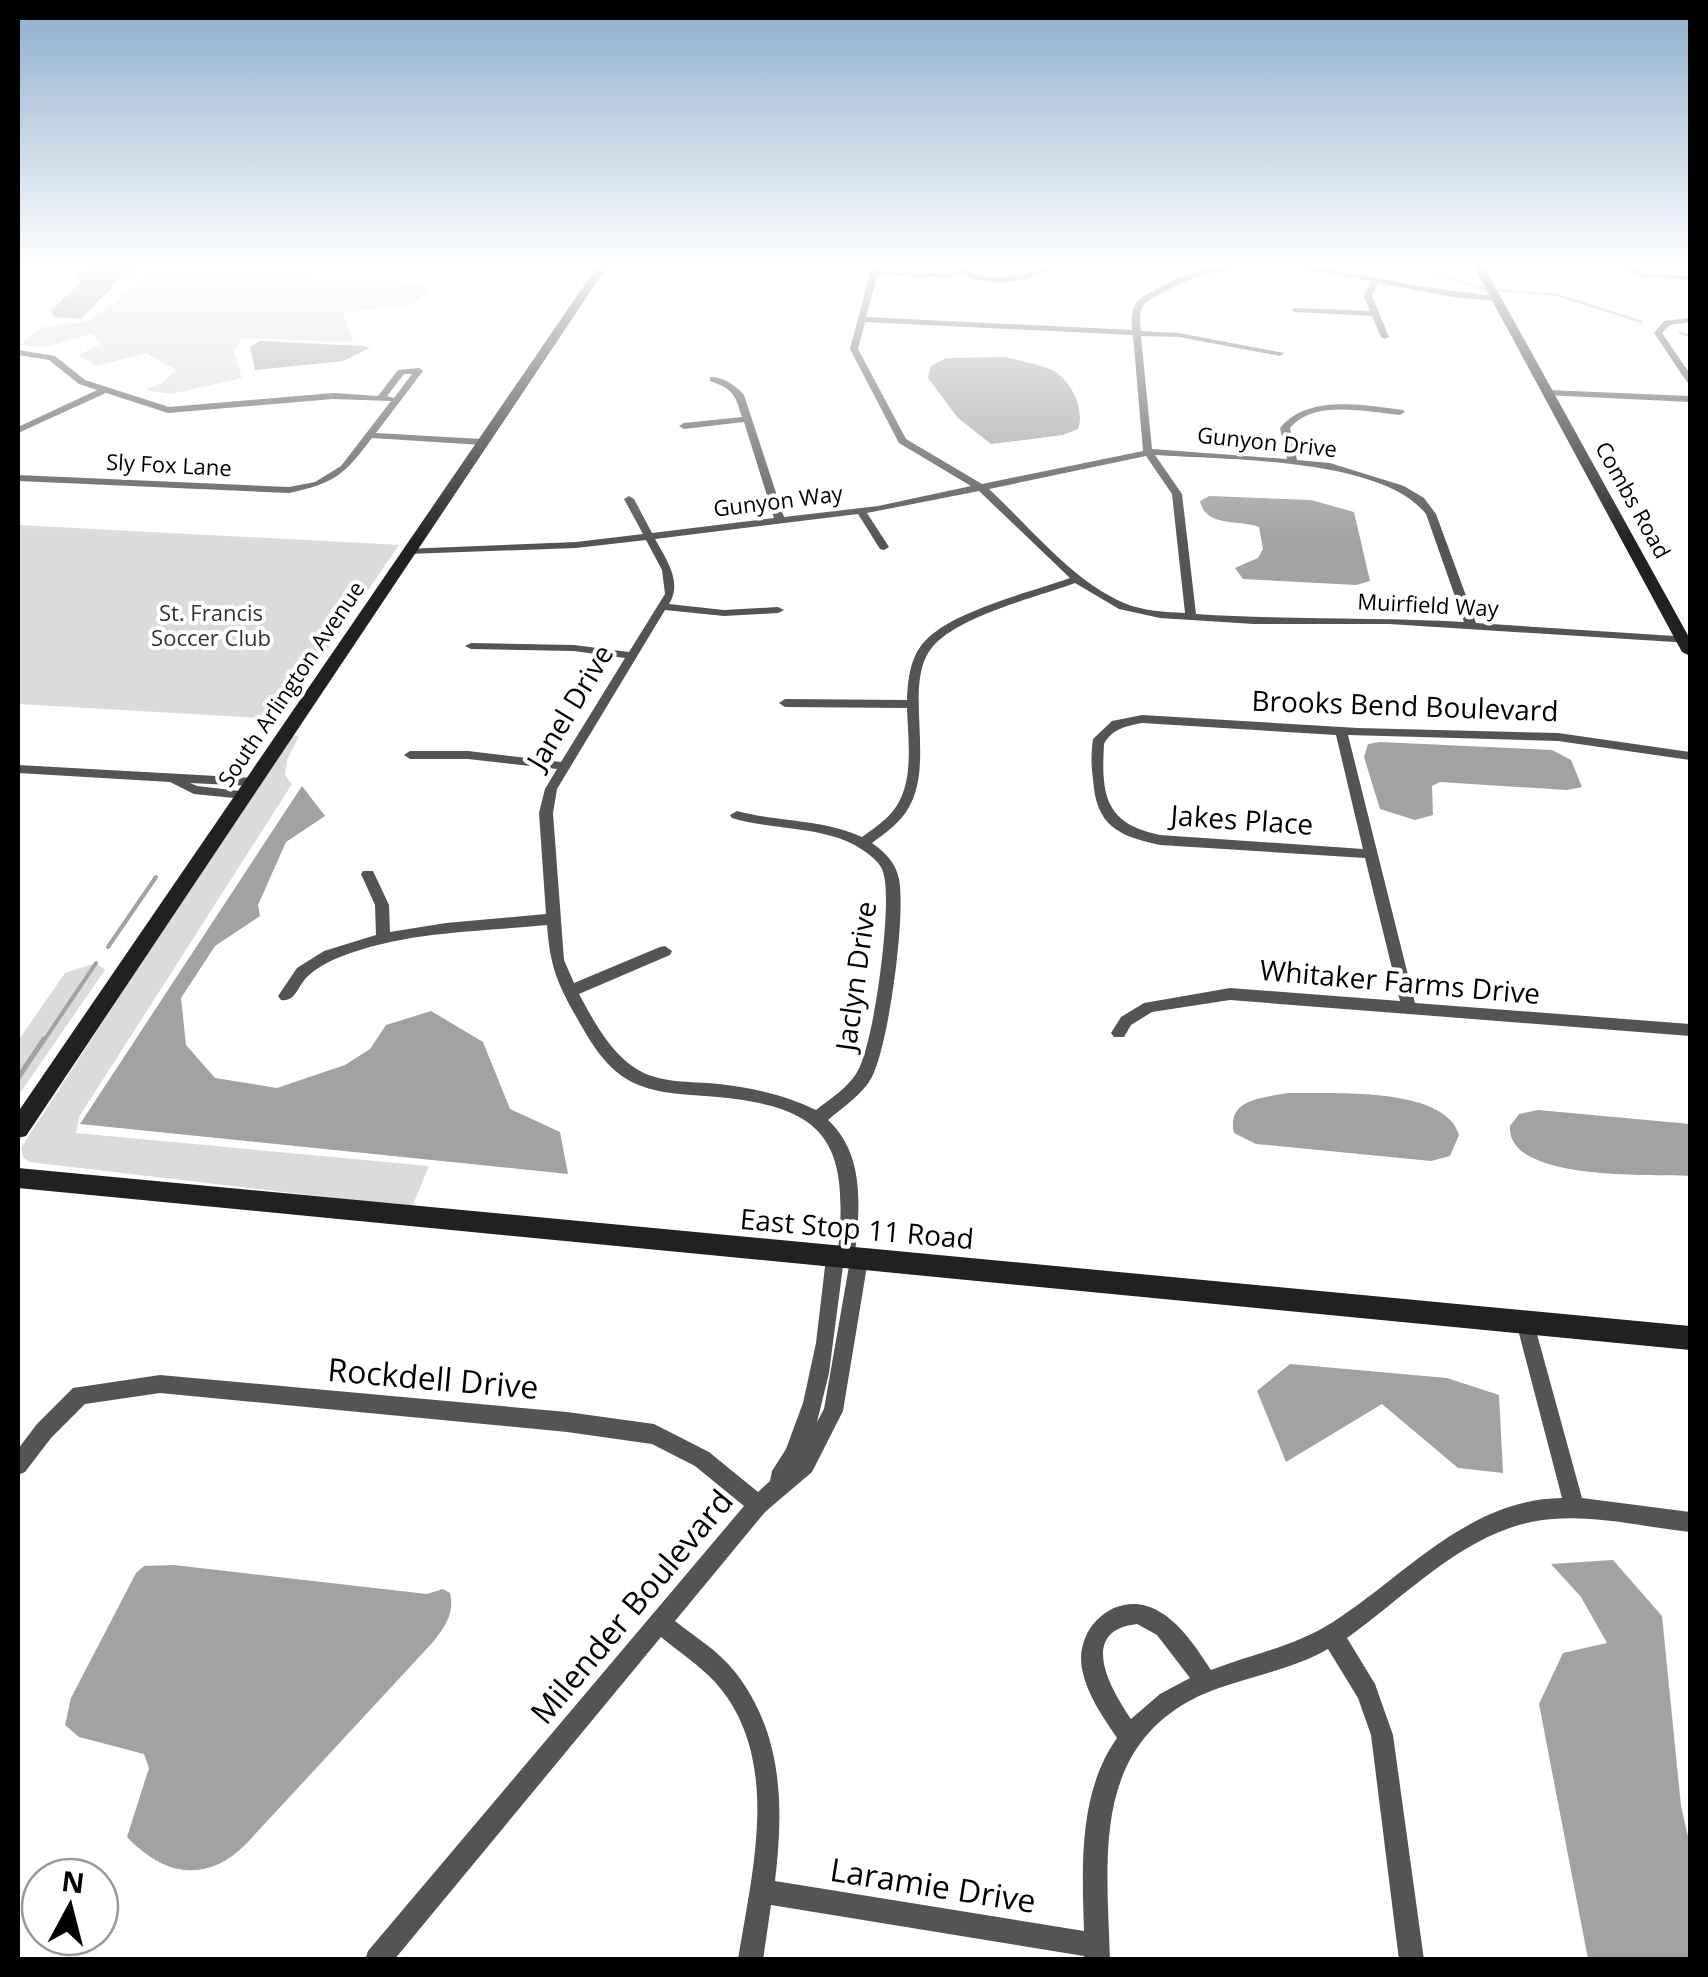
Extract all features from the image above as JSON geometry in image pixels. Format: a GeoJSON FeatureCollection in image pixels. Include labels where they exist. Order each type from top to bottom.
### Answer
{"type":"FeatureCollection","features":[{"type":"Feature","properties":{"kind":"street"},"geometry":{"type":"LineString","coordinates":[[46,357],[52,358],[70,375],[160,408],[186,411],[333,396],[398,400]]}},
{"type":"Feature","properties":{"kind":"street","name":"South Arlington Avenue"},"geometry":{"type":"LineString","coordinates":[[18,1129],[539,357]]}},
{"type":"Feature","properties":{"kind":"street","name":"Muirfield Way"},"geometry":{"type":"LineString","coordinates":[[858,357],[895,434],[908,446],[980,488],[1077,579],[1110,602],[1191,617],[1472,626],[1688,644]]}},
{"type":"Feature","properties":{"kind":"street"},"geometry":{"type":"LineString","coordinates":[[1139,357],[1148,453],[1176,490],[1191,617]]}},
{"type":"Feature","properties":{"kind":"street","name":"Combs Road"},"geometry":{"type":"LineString","coordinates":[[1529,357],[1688,644]]}},
{"type":"Feature","properties":{"kind":"street"},"geometry":{"type":"LineString","coordinates":[[1675,357],[1690,380]]}},
{"type":"Feature","properties":{"kind":"street"},"geometry":{"type":"LineString","coordinates":[[374,432],[419,371],[401,372],[381,398]]}},
{"type":"Feature","properties":{"kind":"street"},"geometry":{"type":"LineString","coordinates":[[714,380],[738,392],[780,521]]}},
{"type":"Feature","properties":{"kind":"street"},"geometry":{"type":"LineString","coordinates":[[18,430],[104,390]]}},
{"type":"Feature","properties":{"kind":"street"},"geometry":{"type":"LineString","coordinates":[[1548,393],[1690,399]]}},
{"type":"Feature","properties":{"kind":"street"},"geometry":{"type":"LineString","coordinates":[[1292,460],[1286,428],[1301,413],[1333,409],[1400,412]]}},
{"type":"Feature","properties":{"kind":"street"},"geometry":{"type":"LineString","coordinates":[[684,426],[748,420]]}},
{"type":"Feature","properties":{"kind":"street"},"geometry":{"type":"LineString","coordinates":[[374,432],[484,438]]}},
{"type":"Feature","properties":{"kind":"street","name":"Sly Fox Lane"},"geometry":{"type":"LineString","coordinates":[[18,478],[289,490],[318,484],[344,468],[374,432]]}},
{"type":"Feature","properties":{"kind":"street","name":"Gunyon Way"},"geometry":{"type":"LineString","coordinates":[[412,543],[535,549],[862,511],[1148,453]]}},
{"type":"Feature","properties":{"kind":"street","name":"Gunyon Drive"},"geometry":{"type":"LineString","coordinates":[[1148,453],[1292,460],[1385,482],[1420,500],[1431,514],[1472,626]]}},
{"type":"Feature","properties":{"kind":"street"},"geometry":{"type":"LineString","coordinates":[[629,499],[669,575],[670,591],[664,608],[724,613],[778,610]]}},
{"type":"Feature","properties":{"kind":"street"},"geometry":{"type":"LineString","coordinates":[[862,511],[884,547]]}},
{"type":"Feature","properties":{"kind":"street"},"geometry":{"type":"LineString","coordinates":[[412,543],[480,548]]}},
{"type":"Feature","properties":{"kind":"street"},"geometry":{"type":"LineString","coordinates":[[737,816],[827,829],[863,842],[896,817],[907,798],[915,751],[916,664],[934,638],[1077,579]]}},
{"type":"Feature","properties":{"kind":"street","name":"Janel Drive"},"geometry":{"type":"LineString","coordinates":[[572,991],[558,960],[552,919],[546,807],[562,766],[664,608]]}},
{"type":"Feature","properties":{"kind":"street"},"geometry":{"type":"LineString","coordinates":[[471,646],[554,647],[633,656]]}},
{"type":"Feature","properties":{"kind":"street"},"geometry":{"type":"LineString","coordinates":[[786,703],[916,704]]}},
{"type":"Feature","properties":{"kind":"street","name":"Brooks Bend Boulevard"},"geometry":{"type":"LineString","coordinates":[[1114,822],[1100,802],[1097,748],[1101,736],[1116,724],[1142,719],[1340,731],[1482,732],[1582,739],[1690,756]]}},
{"type":"Feature","properties":{"kind":"street"},"geometry":{"type":"LineString","coordinates":[[1340,731],[1409,1009]]}},
{"type":"Feature","properties":{"kind":"street"},"geometry":{"type":"LineString","coordinates":[[1673,751],[1690,748]]}},
{"type":"Feature","properties":{"kind":"street"},"geometry":{"type":"LineString","coordinates":[[410,754],[504,758],[562,766]]}},
{"type":"Feature","properties":{"kind":"street"},"geometry":{"type":"LineString","coordinates":[[18,769],[172,780],[194,790],[248,789]]}},
{"type":"Feature","properties":{"kind":"street","name":"Jakes Place"},"geometry":{"type":"LineString","coordinates":[[1114,822],[1135,835],[1160,840],[1371,854]]}},
{"type":"Feature","properties":{"kind":"street","name":"Jaclyn Drive"},"geometry":{"type":"LineString","coordinates":[[819,1118],[865,1075],[877,1038],[893,882],[882,856],[863,842]]}},
{"type":"Feature","properties":{"kind":"street"},"geometry":{"type":"LineString","coordinates":[[368,874],[382,905],[383,936]]}},
{"type":"Feature","properties":{"kind":"street"},"geometry":{"type":"LineString","coordinates":[[286,996],[304,972],[350,945],[383,936],[552,919]]}},
{"type":"Feature","properties":{"kind":"street"},"geometry":{"type":"LineString","coordinates":[[666,951],[572,991],[611,1058],[634,1076],[667,1086],[756,1094],[819,1118],[844,1152],[852,1186],[846,1259]]}},
{"type":"Feature","properties":{"kind":"street","name":"Whitaker Farms Drive"},"geometry":{"type":"LineString","coordinates":[[1119,1034],[1126,1020],[1139,1010],[1172,1001],[1230,994],[1690,1030]]}},
{"type":"Feature","properties":{"kind":"street","name":"East Stop 11 Road"},"geometry":{"type":"LineString","coordinates":[[18,1178],[1690,1338]]}},
{"type":"Feature","properties":{"kind":"street","name":"Milender Boulevard"},"geometry":{"type":"LineString","coordinates":[[377,1960],[758,1505],[804,1465],[833,1411],[846,1259]]}},
{"type":"Feature","properties":{"kind":"street"},"geometry":{"type":"LineString","coordinates":[[1525,1322],[1574,1509]]}},
{"type":"Feature","properties":{"kind":"street","name":"Rockdell Drive"},"geometry":{"type":"LineString","coordinates":[[18,1465],[44,1431],[80,1396],[160,1384],[547,1420],[654,1434],[702,1459],[758,1505]]}},
{"type":"Feature","properties":{"kind":"street"},"geometry":{"type":"LineString","coordinates":[[1097,1952],[1099,1815],[1113,1767],[1130,1738],[1171,1696],[1306,1649],[1492,1523],[1541,1510],[1574,1509],[1690,1522]]}},
{"type":"Feature","properties":{"kind":"street"},"geometry":{"type":"LineString","coordinates":[[1130,1738],[1100,1690],[1093,1669],[1095,1640],[1109,1622],[1129,1613],[1153,1618],[1174,1636],[1206,1682]]}},
{"type":"Feature","properties":{"kind":"street"},"geometry":{"type":"LineString","coordinates":[[661,1623],[725,1677],[750,1716],[768,1767],[772,1815],[750,1960]]}},
{"type":"Feature","properties":{"kind":"street"},"geometry":{"type":"LineString","coordinates":[[1332,1634],[1367,1692],[1382,1735],[1412,1960]]}},
{"type":"Feature","properties":{"kind":"street","name":"Laramie Drive"},"geometry":{"type":"LineString","coordinates":[[760,1891],[1097,1952]]}},
{"type":"Feature","properties":{"kind":"green space"},"geometry":{"type":"Polygon","coordinates":[[[82,357],[130,357],[97,366],[82,357]]]}},
{"type":"Feature","properties":{"kind":"green space"},"geometry":{"type":"Polygon","coordinates":[[[154,357],[236,357],[242,378],[171,394],[145,390],[162,383],[176,370],[154,357]]]}},
{"type":"Feature","properties":{"kind":"green space","name":"St. Francis Soccer Club"},"geometry":{"type":"Polygon","coordinates":[[[18,525],[399,545],[280,719],[18,704],[18,525]]]}},
{"type":"Feature","properties":{"kind":"green space"},"geometry":{"type":"Polygon","coordinates":[[[289,735],[299,736],[287,760],[285,775],[292,784],[79,1117],[76,1133],[429,1166],[412,1207],[29,1162],[21,1148],[289,735]]]}},
{"type":"Feature","properties":{"kind":"green space"},"geometry":{"type":"Polygon","coordinates":[[[96,963],[105,970],[18,1096],[18,1041],[65,973],[96,963]]]}},
{"type":"Feature","properties":{"kind":"shaded area"},"geometry":{"type":"Polygon","coordinates":[[[252,357],[351,357],[343,361],[255,370],[252,357]]]}},
{"type":"Feature","properties":{"kind":"shaded area"},"geometry":{"type":"Polygon","coordinates":[[[1006,357],[1054,371],[1071,389],[1078,405],[1078,429],[1063,435],[991,444],[958,418],[928,378],[931,366],[946,358],[1006,357]]]}},
{"type":"Feature","properties":{"kind":"shaded area"},"geometry":{"type":"Polygon","coordinates":[[[1209,496],[1311,500],[1354,512],[1370,581],[1356,585],[1243,579],[1235,568],[1258,558],[1263,549],[1259,527],[1209,515],[1200,501],[1209,496]]]}},
{"type":"Feature","properties":{"kind":"shaded area"},"geometry":{"type":"Polygon","coordinates":[[[1368,744],[1552,750],[1571,760],[1582,787],[1567,790],[1440,782],[1432,786],[1433,815],[1415,820],[1380,809],[1364,757],[1368,744]]]}},
{"type":"Feature","properties":{"kind":"shaded area"},"geometry":{"type":"Polygon","coordinates":[[[302,786],[325,816],[286,842],[258,905],[260,916],[215,946],[181,998],[186,1045],[215,1078],[277,1088],[345,1065],[370,1049],[386,1025],[431,1011],[483,1042],[510,1109],[560,1132],[568,1174],[80,1124],[302,786]]]}},
{"type":"Feature","properties":{"kind":"shaded area"},"geometry":{"type":"Polygon","coordinates":[[[1288,1093],[1410,1100],[1449,1119],[1459,1135],[1450,1156],[1431,1161],[1256,1144],[1234,1133],[1233,1122],[1241,1107],[1288,1093]]]}},
{"type":"Feature","properties":{"kind":"shaded area"},"geometry":{"type":"Polygon","coordinates":[[[1538,1110],[1690,1124],[1690,1176],[1584,1171],[1531,1157],[1515,1144],[1510,1126],[1519,1114],[1538,1110]]]}},
{"type":"Feature","properties":{"kind":"shaded area"},"geometry":{"type":"Polygon","coordinates":[[[1290,1364],[1447,1378],[1499,1395],[1503,1473],[1458,1468],[1382,1404],[1286,1462],[1257,1391],[1290,1364]]]}},
{"type":"Feature","properties":{"kind":"shaded area"},"geometry":{"type":"Polygon","coordinates":[[[1613,1560],[1662,1616],[1681,1806],[1690,1845],[1690,1959],[1588,1959],[1539,1704],[1563,1653],[1607,1643],[1581,1597],[1551,1564],[1613,1560]]]}},
{"type":"Feature","properties":{"kind":"shaded area"},"geometry":{"type":"Polygon","coordinates":[[[174,1565],[427,1594],[443,1589],[450,1593],[451,1600],[448,1619],[433,1642],[246,1844],[216,1865],[186,1870],[156,1860],[127,1837],[149,1768],[144,1754],[79,1737],[65,1725],[71,1698],[136,1573],[144,1566],[174,1565]]]}},
{"type":"Feature","properties":{"kind":"waterway"},"geometry":{"type":"LineString","coordinates":[[108,947],[156,877]]}},
{"type":"Feature","properties":{"kind":"waterway"},"geometry":{"type":"LineString","coordinates":[[43,1042],[96,963]]}},
{"type":"Feature","properties":{"kind":"waterway"},"geometry":{"type":"LineString","coordinates":[[18,1078],[44,1039]]}}]}
